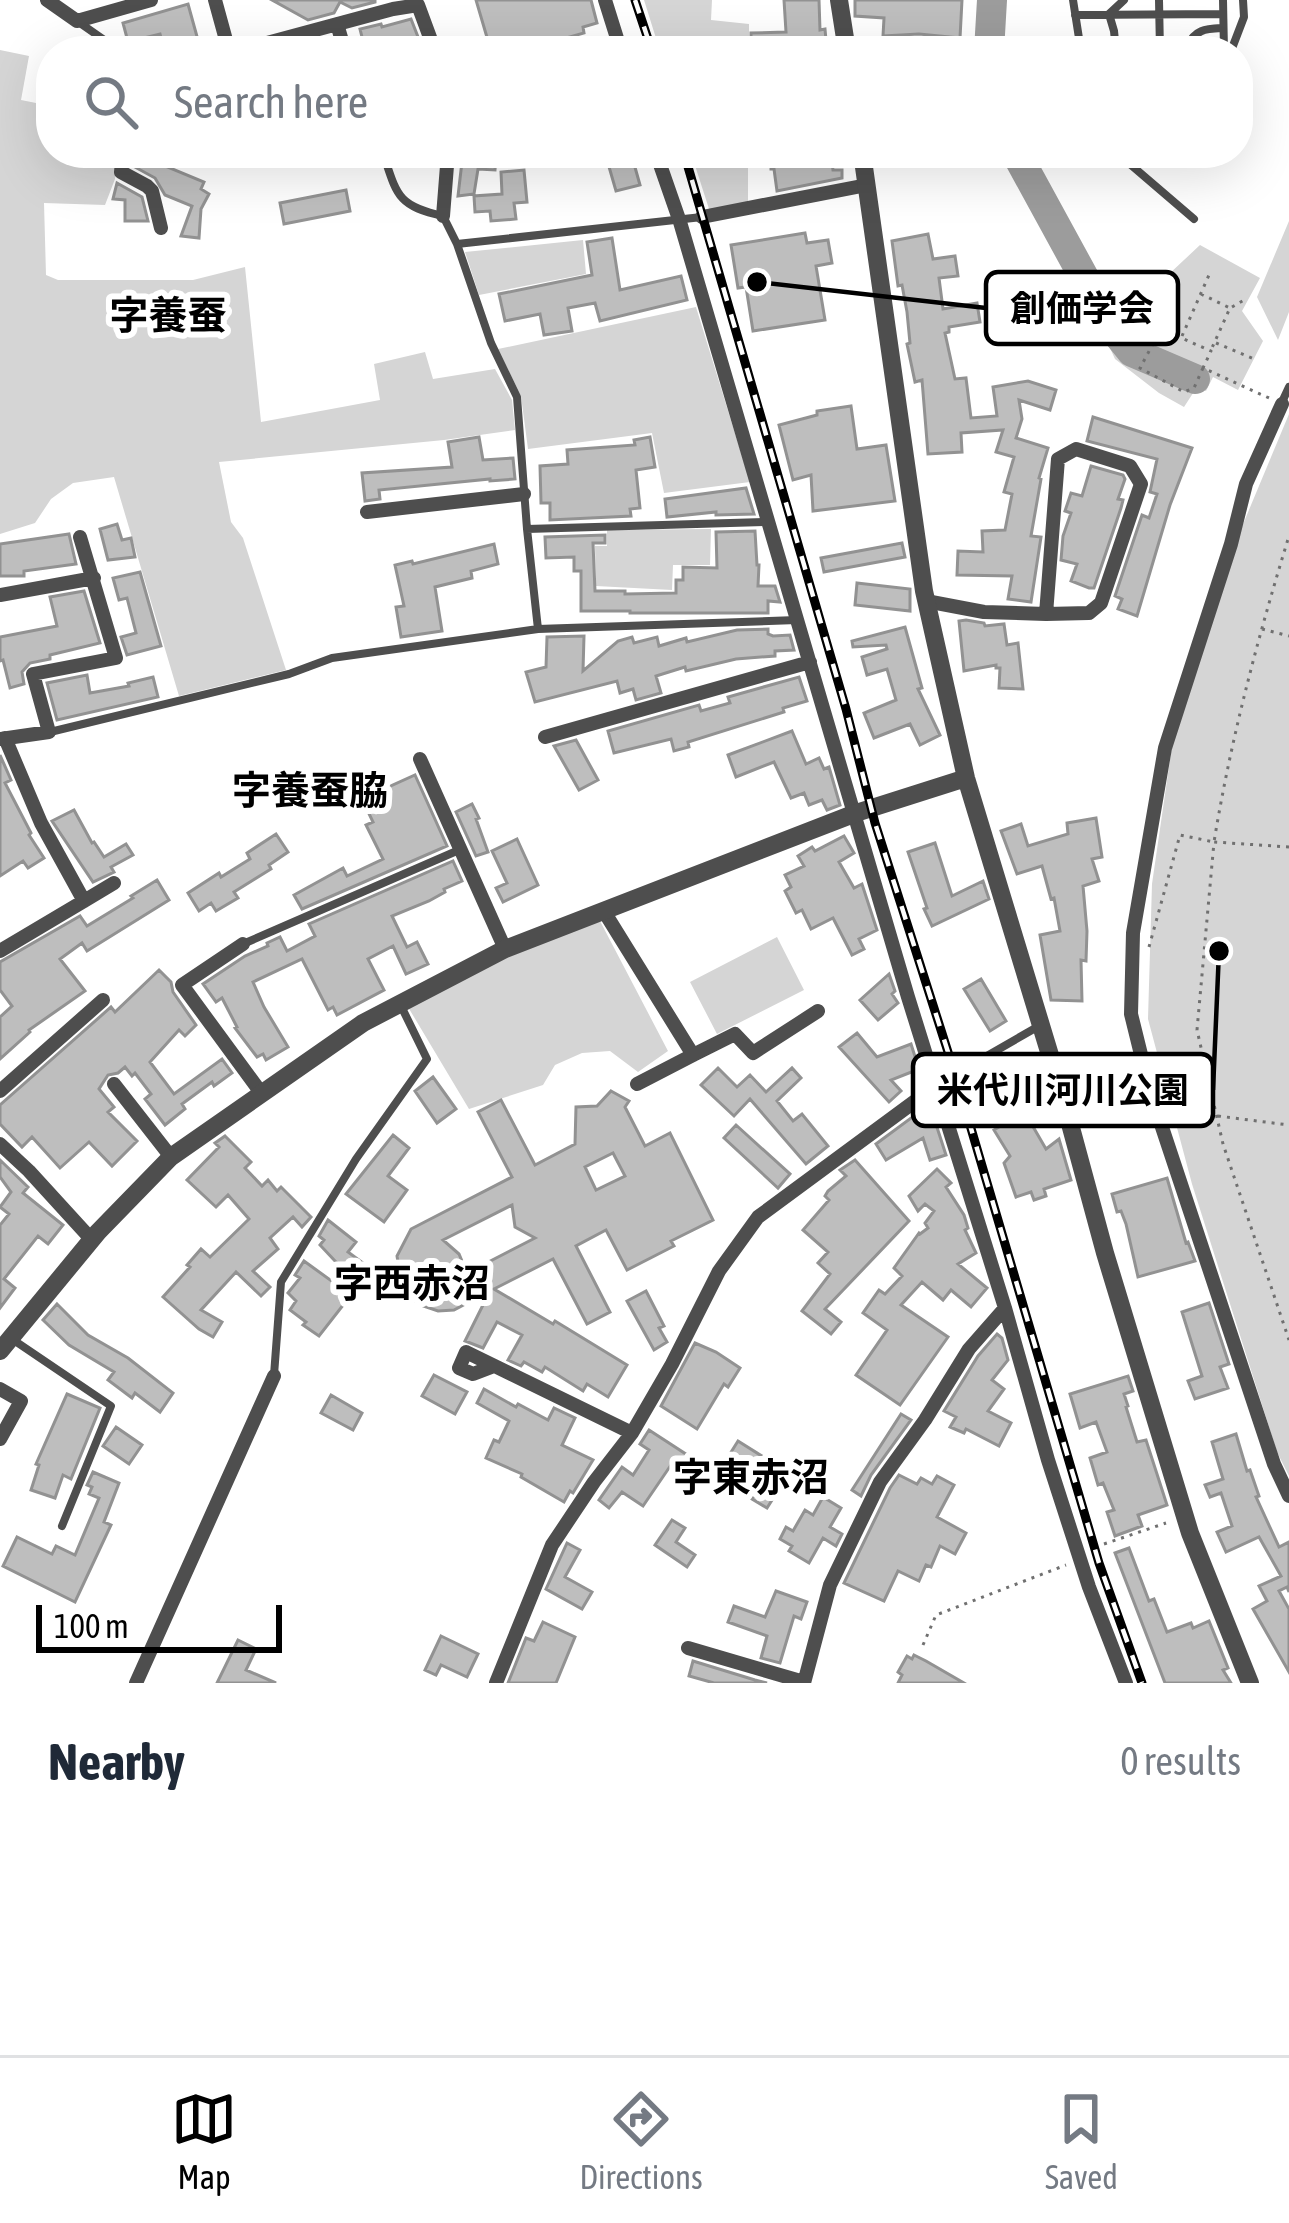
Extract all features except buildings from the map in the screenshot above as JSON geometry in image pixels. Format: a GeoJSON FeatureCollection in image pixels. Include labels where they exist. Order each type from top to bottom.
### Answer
{"type":"FeatureCollection","features":[{"type":"Feature","properties":{"kind":"street"},"geometry":{"type":"LineString","coordinates":[[47,0],[76,21],[151,0]]}},
{"type":"Feature","properties":{"kind":"street"},"geometry":{"type":"LineString","coordinates":[[214,0],[227,36]]}},
{"type":"Feature","properties":{"kind":"street"},"geometry":{"type":"LineString","coordinates":[[605,0],[616,36]]}},
{"type":"Feature","properties":{"kind":"street"},"geometry":{"type":"LineString","coordinates":[[839,0],[844,36]]}},
{"type":"Feature","properties":{"kind":"street"},"geometry":{"type":"LineString","coordinates":[[291,36],[418,5],[429,36]]}},
{"type":"Feature","properties":{"kind":"street"},"geometry":{"type":"LineString","coordinates":[[338,24],[342,36]]}},
{"type":"Feature","properties":{"kind":"street"},"geometry":{"type":"LineString","coordinates":[[121,168],[152,191],[161,228]]}},
{"type":"Feature","properties":{"kind":"street"},"geometry":{"type":"LineString","coordinates":[[443,216],[447,168]]}},
{"type":"Feature","properties":{"kind":"street"},"geometry":{"type":"LineString","coordinates":[[661,168],[1032,1406],[1080,1559],[1126,1683]]}},
{"type":"Feature","properties":{"kind":"street"},"geometry":{"type":"LineString","coordinates":[[864,168],[926,601],[966,778],[1185,1517],[1250,1683]]}},
{"type":"Feature","properties":{"kind":"street"},"geometry":{"type":"LineString","coordinates":[[703,217],[867,185]]}},
{"type":"Feature","properties":{"kind":"street"},"geometry":{"type":"LineString","coordinates":[[1282,404],[1246,484],[1165,748],[1132,933],[1131,1014],[1150,1091],[1274,1464],[1289,1496]]}},
{"type":"Feature","properties":{"kind":"street"},"geometry":{"type":"LineString","coordinates":[[926,601],[984,612],[1046,614],[1089,614],[1101,603],[1141,484],[1130,466],[1076,449],[1058,459],[1046,614]]}},
{"type":"Feature","properties":{"kind":"street"},"geometry":{"type":"LineString","coordinates":[[367,512],[524,494]]}},
{"type":"Feature","properties":{"kind":"street"},"geometry":{"type":"LineString","coordinates":[[80,537],[116,658],[34,674],[49,732],[3,738],[83,901]]}},
{"type":"Feature","properties":{"kind":"street"},"geometry":{"type":"LineString","coordinates":[[0,595],[94,578]]}},
{"type":"Feature","properties":{"kind":"street"},"geometry":{"type":"LineString","coordinates":[[545,737],[810,662]]}},
{"type":"Feature","properties":{"kind":"street"},"geometry":{"type":"LineString","coordinates":[[420,759],[505,949]]}},
{"type":"Feature","properties":{"kind":"street"},"geometry":{"type":"LineString","coordinates":[[6,1344],[92,1240],[172,1157],[363,1023],[505,949],[856,813],[966,778]]}},
{"type":"Feature","properties":{"kind":"street"},"geometry":{"type":"LineString","coordinates":[[0,951],[114,883]]}},
{"type":"Feature","properties":{"kind":"street"},"geometry":{"type":"LineString","coordinates":[[604,913],[693,1055]]}},
{"type":"Feature","properties":{"kind":"street"},"geometry":{"type":"LineString","coordinates":[[243,944],[182,985],[262,1094]]}},
{"type":"Feature","properties":{"kind":"street"},"geometry":{"type":"LineString","coordinates":[[0,1091],[103,1000]]}},
{"type":"Feature","properties":{"kind":"street"},"geometry":{"type":"LineString","coordinates":[[637,1084],[734,1034],[753,1053],[818,1011]]}},
{"type":"Feature","properties":{"kind":"street"},"geometry":{"type":"LineString","coordinates":[[114,1084],[172,1157]]}},
{"type":"Feature","properties":{"kind":"street"},"geometry":{"type":"LineString","coordinates":[[496,1683],[552,1545],[632,1433],[719,1271],[758,1217],[937,1084]]}},
{"type":"Feature","properties":{"kind":"street"},"geometry":{"type":"LineString","coordinates":[[1063,1098],[1150,1091]]}},
{"type":"Feature","properties":{"kind":"street"},"geometry":{"type":"LineString","coordinates":[[0,1144],[92,1240]]}},
{"type":"Feature","properties":{"kind":"street"},"geometry":{"type":"LineString","coordinates":[[688,1648],[804,1683],[830,1585],[880,1482],[969,1349],[1005,1308]]}},
{"type":"Feature","properties":{"kind":"street"},"geometry":{"type":"LineString","coordinates":[[494,1366],[632,1433]]}},
{"type":"Feature","properties":{"kind":"street"},"geometry":{"type":"LineString","coordinates":[[136,1683],[274,1376]]}},
{"type":"Feature","properties":{"kind":"street"},"geometry":{"type":"LineString","coordinates":[[0,1389],[21,1401],[0,1439]]}},
{"type":"Feature","properties":{"kind":"lane"},"geometry":{"type":"LineString","coordinates":[[1073,0],[1079,36]]}},
{"type":"Feature","properties":{"kind":"lane"},"geometry":{"type":"LineString","coordinates":[[1109,14],[1124,0]]}},
{"type":"Feature","properties":{"kind":"lane"},"geometry":{"type":"LineString","coordinates":[[1159,0],[1160,36]]}},
{"type":"Feature","properties":{"kind":"lane"},"geometry":{"type":"LineString","coordinates":[[1223,0],[1224,36]]}},
{"type":"Feature","properties":{"kind":"lane"},"geometry":{"type":"LineString","coordinates":[[1234,36],[1244,17],[1243,0]]}},
{"type":"Feature","properties":{"kind":"lane"},"geometry":{"type":"LineString","coordinates":[[1075,14],[1223,14]]}},
{"type":"Feature","properties":{"kind":"lane"},"geometry":{"type":"LineString","coordinates":[[1109,14],[1114,36]]}},
{"type":"Feature","properties":{"kind":"lane"},"geometry":{"type":"LineString","coordinates":[[76,21],[98,36]]}},
{"type":"Feature","properties":{"kind":"lane"},"geometry":{"type":"LineString","coordinates":[[1192,36],[1203,28],[1223,28]]}},
{"type":"Feature","properties":{"kind":"lane"},"geometry":{"type":"LineString","coordinates":[[388,168],[395,189],[414,209],[443,216],[490,343],[518,397],[538,629]]}},
{"type":"Feature","properties":{"kind":"lane"},"geometry":{"type":"LineString","coordinates":[[1135,168],[1194,218]]}},
{"type":"Feature","properties":{"kind":"lane"},"geometry":{"type":"LineString","coordinates":[[457,244],[703,217]]}},
{"type":"Feature","properties":{"kind":"lane"},"geometry":{"type":"LineString","coordinates":[[1282,404],[1289,387]]}},
{"type":"Feature","properties":{"kind":"lane"},"geometry":{"type":"LineString","coordinates":[[526,529],[768,522]]}},
{"type":"Feature","properties":{"kind":"lane"},"geometry":{"type":"LineString","coordinates":[[49,732],[289,674],[332,658],[538,629],[797,620]]}},
{"type":"Feature","properties":{"kind":"lane"},"geometry":{"type":"LineString","coordinates":[[243,944],[460,850]]}},
{"type":"Feature","properties":{"kind":"lane"},"geometry":{"type":"LineString","coordinates":[[274,1376],[281,1282],[356,1159],[427,1059],[400,1003]]}},
{"type":"Feature","properties":{"kind":"lane"},"geometry":{"type":"LineString","coordinates":[[937,1084],[1040,1025]]}},
{"type":"Feature","properties":{"kind":"lane"},"geometry":{"type":"LineString","coordinates":[[6,1344],[111,1406],[62,1526]]}},
{"type":"Feature","properties":{"kind":"path"},"geometry":{"type":"LineString","coordinates":[[1181,338],[1209,275]]}},
{"type":"Feature","properties":{"kind":"path"},"geometry":{"type":"LineString","coordinates":[[1201,294],[1230,308]]}},
{"type":"Feature","properties":{"kind":"path"},"geometry":{"type":"LineString","coordinates":[[1210,351],[1161,329],[1140,368],[1184,392],[1194,388],[1230,308],[1244,300]]}},
{"type":"Feature","properties":{"kind":"path"},"geometry":{"type":"LineString","coordinates":[[1215,342],[1254,359]]}},
{"type":"Feature","properties":{"kind":"path"},"geometry":{"type":"LineString","coordinates":[[1203,368],[1282,404]]}},
{"type":"Feature","properties":{"kind":"path"},"geometry":{"type":"LineString","coordinates":[[1289,536],[1225,773],[1197,1030],[1223,1144],[1289,1340]]}},
{"type":"Feature","properties":{"kind":"path"},"geometry":{"type":"LineString","coordinates":[[1261,628],[1289,636]]}},
{"type":"Feature","properties":{"kind":"path"},"geometry":{"type":"LineString","coordinates":[[1149,947],[1180,835],[1289,847]]}},
{"type":"Feature","properties":{"kind":"path"},"geometry":{"type":"LineString","coordinates":[[1217,1116],[1289,1125]]}},
{"type":"Feature","properties":{"kind":"path"},"geometry":{"type":"LineString","coordinates":[[1277,1305],[1289,1305]]}},
{"type":"Feature","properties":{"kind":"path"},"geometry":{"type":"LineString","coordinates":[[1104,1544],[1185,1517]]}},
{"type":"Feature","properties":{"kind":"path"},"geometry":{"type":"LineString","coordinates":[[923,1645],[936,1615],[1080,1559]]}},
{"type":"Feature","properties":{"kind":"shaded area"},"geometry":{"type":"Polygon","coordinates":[[[644,0],[712,0],[711,20],[749,24],[749,36],[655,36],[644,0]]]}},
{"type":"Feature","properties":{"kind":"shaded area"},"geometry":{"type":"Polygon","coordinates":[[[0,50],[29,56],[21,100],[36,103],[36,168],[116,168],[105,205],[44,203],[46,275],[58,280],[193,280],[245,267],[261,422],[380,400],[374,364],[425,352],[433,379],[495,369],[512,400],[515,430],[219,462],[231,522],[243,538],[286,670],[179,696],[114,477],[73,483],[51,499],[35,523],[0,534],[0,50]]]}},
{"type":"Feature","properties":{"kind":"shaded area"},"geometry":{"type":"Polygon","coordinates":[[[696,168],[748,168],[748,202],[710,212],[696,168]]]}},
{"type":"Feature","properties":{"kind":"shaded area"},"geometry":{"type":"Polygon","coordinates":[[[1289,221],[1289,312],[1278,340],[1257,297],[1289,221]]]}},
{"type":"Feature","properties":{"kind":"shaded area"},"geometry":{"type":"Polygon","coordinates":[[[583,240],[586,274],[479,295],[465,252],[583,240]]]}},
{"type":"Feature","properties":{"kind":"shaded area"},"geometry":{"type":"Polygon","coordinates":[[[1200,245],[1260,278],[1242,311],[1263,341],[1238,390],[1213,377],[1206,391],[1197,387],[1184,407],[1115,359],[1104,335],[1200,245]]]}},
{"type":"Feature","properties":{"kind":"shaded area"},"geometry":{"type":"Polygon","coordinates":[[[696,307],[750,482],[664,493],[652,433],[528,449],[521,396],[498,349],[696,307]]]}},
{"type":"Feature","properties":{"kind":"shaded area"},"geometry":{"type":"Polygon","coordinates":[[[1289,414],[1289,1476],[1277,1452],[1192,1184],[1148,1019],[1152,884],[1172,746],[1231,553],[1289,414]]]}},
{"type":"Feature","properties":{"kind":"shaded area"},"geometry":{"type":"Polygon","coordinates":[[[711,529],[710,565],[673,565],[672,590],[596,586],[595,546],[607,546],[607,530],[711,529]]]}},
{"type":"Feature","properties":{"kind":"shaded area"},"geometry":{"type":"Polygon","coordinates":[[[600,921],[668,1051],[638,1072],[610,1051],[582,1053],[555,1065],[543,1085],[469,1109],[408,1007],[508,953],[600,921]]]}},
{"type":"Feature","properties":{"kind":"shaded area"},"geometry":{"type":"Polygon","coordinates":[[[777,937],[804,990],[717,1034],[690,982],[777,937]]]}},
{"type":"Feature","properties":{"kind":"waterway"},"geometry":{"type":"LineString","coordinates":[[990,36],[992,0]]}},
{"type":"Feature","properties":{"kind":"waterway"},"geometry":{"type":"LineString","coordinates":[[1024,168],[1110,325],[1132,352],[1195,379]]}},
{"type":"Feature","properties":{"kind":"railway"},"geometry":{"type":"LineString","coordinates":[[635,0],[647,36]]}},
{"type":"Feature","properties":{"kind":"railway"},"geometry":{"type":"LineString","coordinates":[[688,168],[875,823],[955,1074],[1099,1563],[1142,1683]]}},
{"type":"Feature","properties":{"kind":"place","name":"創価学会"},"geometry":{"type":"Point","coordinates":[757,282]}},
{"type":"Feature","properties":{"kind":"place","name":"米代川河川公園"},"geometry":{"type":"Point","coordinates":[1219,951]}},
{"type":"Feature","properties":{"kind":"district","name":"字養蚕"},"geometry":{"type":"Point","coordinates":[168,315]}},
{"type":"Feature","properties":{"kind":"district","name":"字養蚕脇"},"geometry":{"type":"Point","coordinates":[310,790]}},
{"type":"Feature","properties":{"kind":"district","name":"字西赤沼"},"geometry":{"type":"Point","coordinates":[412,1283]}},
{"type":"Feature","properties":{"kind":"district","name":"字東赤沼"},"geometry":{"type":"Point","coordinates":[751,1477]}}]}
